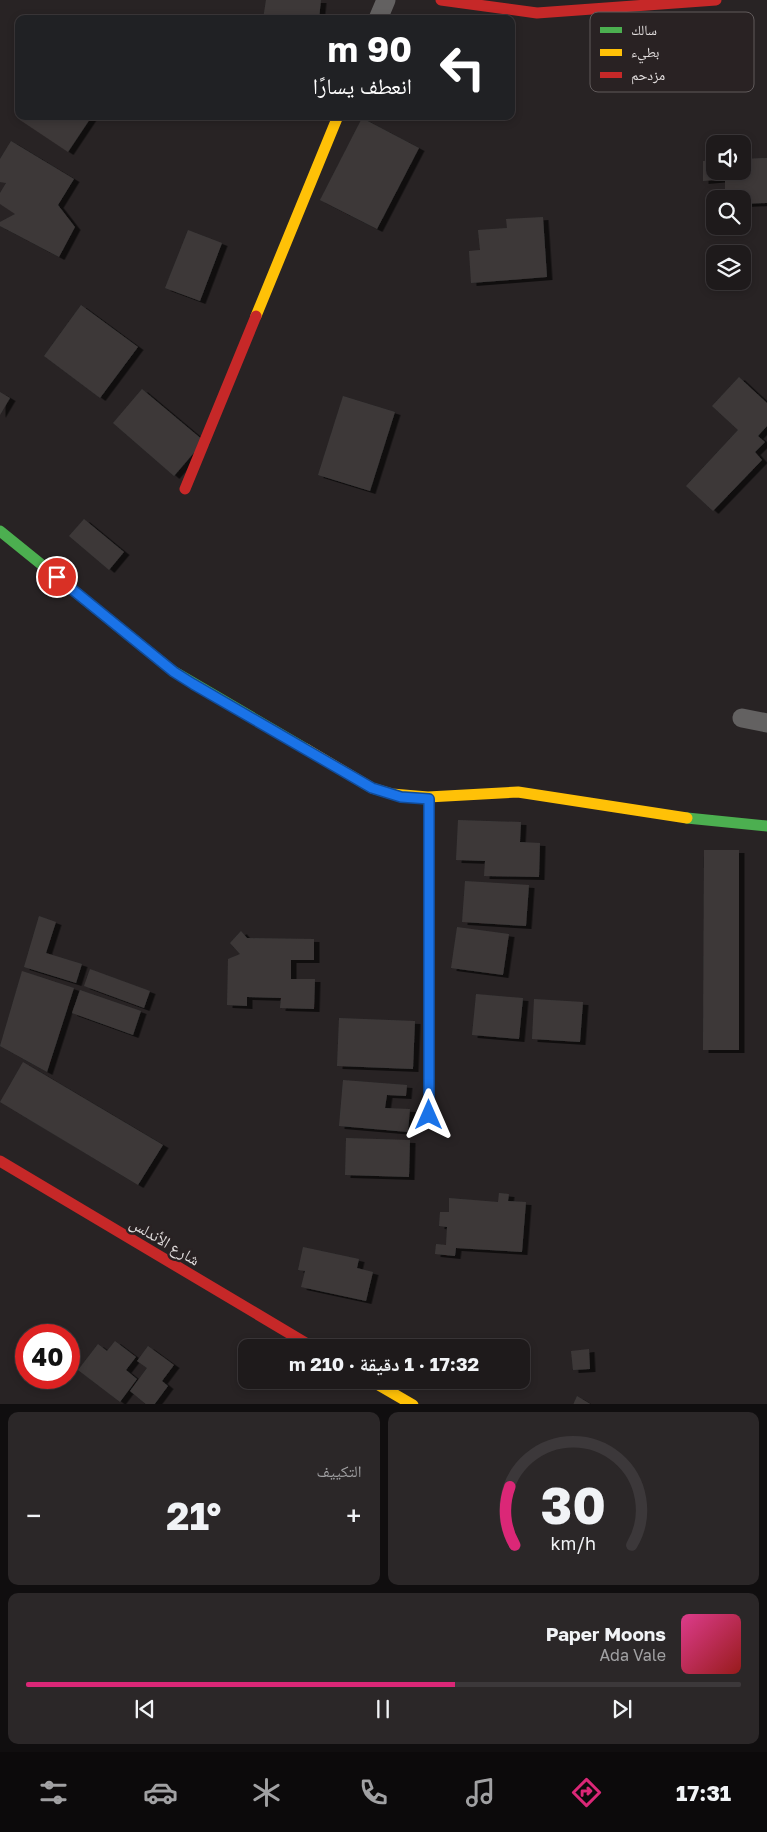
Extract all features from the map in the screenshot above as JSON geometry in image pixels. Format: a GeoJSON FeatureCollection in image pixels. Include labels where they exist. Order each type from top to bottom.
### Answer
{"type":"FeatureCollection","features":[{"type":"Feature","properties":{"kind":"street"},"geometry":{"type":"LineString","coordinates":[[380,15],[386,0]]}},
{"type":"Feature","properties":{"kind":"street"},"geometry":{"type":"LineString","coordinates":[[441,0],[537,13],[716,0]]}},
{"type":"Feature","properties":{"kind":"street"},"geometry":{"type":"LineString","coordinates":[[185,489],[336,120]]}},
{"type":"Feature","properties":{"kind":"street"},"geometry":{"type":"LineString","coordinates":[[0,531],[174,672],[372,788],[401,797],[429,799],[504,791],[519,792],[686,818],[767,826]]}},
{"type":"Feature","properties":{"kind":"street"},"geometry":{"type":"LineString","coordinates":[[742,718],[767,723]]}},
{"type":"Feature","properties":{"kind":"street"},"geometry":{"type":"LineString","coordinates":[[429,799],[429,1115]]}},
{"type":"Feature","properties":{"kind":"street","name":"شارع الأندلس"},"geometry":{"type":"LineString","coordinates":[[0,1161],[299,1339]]}},
{"type":"Feature","properties":{"kind":"street"},"geometry":{"type":"LineString","coordinates":[[386,1389],[413,1404]]}},
{"type":"Feature","properties":{"kind":"building"},"geometry":{"type":"Polygon","coordinates":[[[266,0],[321,0],[319,15],[264,15],[266,0]]]}},
{"type":"Feature","properties":{"kind":"building"},"geometry":{"type":"Polygon","coordinates":[[[20,120],[89,120],[68,152],[20,120]]]}},
{"type":"Feature","properties":{"kind":"building"},"geometry":{"type":"Polygon","coordinates":[[[361,120],[366,120],[419,148],[377,229],[320,200],[361,120]]]}},
{"type":"Feature","properties":{"kind":"building"},"geometry":{"type":"Polygon","coordinates":[[[11,141],[74,179],[58,205],[75,227],[59,257],[0,226],[0,222],[15,214],[0,204],[0,193],[6,183],[0,182],[0,159],[11,141]]]}},
{"type":"Feature","properties":{"kind":"building"},"geometry":{"type":"Polygon","coordinates":[[[767,158],[767,203],[751,204],[751,190],[725,190],[725,180],[751,180],[751,159],[767,158]]]}},
{"type":"Feature","properties":{"kind":"building"},"geometry":{"type":"Polygon","coordinates":[[[703,161],[706,161],[706,180],[714,180],[703,181],[703,161]]]}},
{"type":"Feature","properties":{"kind":"building"},"geometry":{"type":"Polygon","coordinates":[[[543,217],[547,277],[471,283],[469,251],[480,250],[478,230],[507,228],[506,219],[543,217]]]}},
{"type":"Feature","properties":{"kind":"building"},"geometry":{"type":"Polygon","coordinates":[[[188,230],[222,243],[200,301],[165,288],[188,230]]]}},
{"type":"Feature","properties":{"kind":"building"},"geometry":{"type":"Polygon","coordinates":[[[81,305],[138,347],[100,398],[44,356],[81,305]]]}},
{"type":"Feature","properties":{"kind":"building"},"geometry":{"type":"Polygon","coordinates":[[[739,377],[767,403],[767,426],[758,436],[765,442],[755,452],[762,460],[713,511],[686,486],[738,430],[712,406],[739,377]]]}},
{"type":"Feature","properties":{"kind":"building"},"geometry":{"type":"Polygon","coordinates":[[[142,389],[204,441],[174,476],[113,423],[142,389]]]}},
{"type":"Feature","properties":{"kind":"building"},"geometry":{"type":"Polygon","coordinates":[[[0,392],[10,398],[0,415],[0,392]]]}},
{"type":"Feature","properties":{"kind":"building"},"geometry":{"type":"Polygon","coordinates":[[[343,396],[395,412],[370,491],[318,475],[343,396]]]}},
{"type":"Feature","properties":{"kind":"building"},"geometry":{"type":"Polygon","coordinates":[[[84,519],[124,552],[109,570],[69,536],[84,519]]]}},
{"type":"Feature","properties":{"kind":"building"},"geometry":{"type":"Polygon","coordinates":[[[458,820],[521,822],[520,842],[540,843],[539,877],[484,876],[485,861],[456,860],[458,820]]]}},
{"type":"Feature","properties":{"kind":"building"},"geometry":{"type":"Polygon","coordinates":[[[704,850],[739,850],[739,1050],[703,1050],[704,850]]]}},
{"type":"Feature","properties":{"kind":"building"},"geometry":{"type":"Polygon","coordinates":[[[465,881],[529,885],[526,926],[462,922],[465,881]]]}},
{"type":"Feature","properties":{"kind":"building"},"geometry":{"type":"Polygon","coordinates":[[[39,916],[56,922],[46,953],[82,964],[76,983],[24,967],[39,916]]]}},
{"type":"Feature","properties":{"kind":"building"},"geometry":{"type":"Polygon","coordinates":[[[457,927],[509,934],[503,975],[451,968],[457,927]]]}},
{"type":"Feature","properties":{"kind":"building"},"geometry":{"type":"Polygon","coordinates":[[[241,931],[247,938],[314,939],[314,960],[291,960],[291,979],[315,979],[314,1009],[280,1008],[281,998],[247,997],[247,1006],[227,1005],[228,959],[240,954],[230,943],[241,931]]]}},
{"type":"Feature","properties":{"kind":"building"},"geometry":{"type":"Polygon","coordinates":[[[90,969],[150,991],[144,1008],[84,986],[90,969]]]}},
{"type":"Feature","properties":{"kind":"building"},"geometry":{"type":"Polygon","coordinates":[[[22,971],[74,988],[47,1072],[0,1046],[22,971]]]}},
{"type":"Feature","properties":{"kind":"building"},"geometry":{"type":"Polygon","coordinates":[[[80,990],[141,1011],[133,1035],[72,1013],[80,990]]]}},
{"type":"Feature","properties":{"kind":"building"},"geometry":{"type":"Polygon","coordinates":[[[476,994],[523,998],[519,1039],[472,1035],[476,994]]]}},
{"type":"Feature","properties":{"kind":"building"},"geometry":{"type":"Polygon","coordinates":[[[534,999],[583,1002],[580,1042],[532,1039],[534,999]]]}},
{"type":"Feature","properties":{"kind":"building"},"geometry":{"type":"Polygon","coordinates":[[[339,1018],[415,1021],[413,1069],[337,1066],[339,1018]]]}},
{"type":"Feature","properties":{"kind":"building"},"geometry":{"type":"Polygon","coordinates":[[[23,1062],[163,1145],[138,1185],[0,1102],[23,1062]]]}},
{"type":"Feature","properties":{"kind":"building"},"geometry":{"type":"Polygon","coordinates":[[[343,1080],[407,1085],[406,1096],[387,1095],[385,1108],[410,1109],[408,1132],[339,1126],[343,1080]]]}},
{"type":"Feature","properties":{"kind":"building"},"geometry":{"type":"Polygon","coordinates":[[[346,1138],[410,1140],[409,1177],[345,1175],[346,1138]]]}},
{"type":"Feature","properties":{"kind":"building"},"geometry":{"type":"Polygon","coordinates":[[[499,1193],[509,1194],[508,1201],[526,1202],[522,1252],[456,1248],[455,1256],[435,1254],[436,1244],[446,1245],[447,1227],[439,1226],[440,1212],[449,1212],[449,1198],[498,1202],[499,1193]]]}},
{"type":"Feature","properties":{"kind":"building"},"geometry":{"type":"Polygon","coordinates":[[[303,1247],[359,1259],[357,1268],[373,1272],[366,1301],[301,1287],[305,1271],[298,1270],[303,1247]]]}},
{"type":"Feature","properties":{"kind":"building"},"geometry":{"type":"Polygon","coordinates":[[[115,1341],[136,1357],[126,1370],[137,1379],[120,1402],[80,1372],[80,1367],[98,1344],[107,1351],[115,1341]]]}},
{"type":"Feature","properties":{"kind":"building"},"geometry":{"type":"Polygon","coordinates":[[[148,1346],[174,1365],[162,1381],[168,1386],[155,1404],[146,1404],[130,1391],[147,1368],[137,1361],[148,1346]]]}},
{"type":"Feature","properties":{"kind":"building"},"geometry":{"type":"Polygon","coordinates":[[[589,1349],[590,1369],[573,1370],[571,1351],[589,1349]]]}},
{"type":"Feature","properties":{"kind":"building"},"geometry":{"type":"Polygon","coordinates":[[[577,1396],[590,1404],[573,1404],[577,1396]]]}},
{"type":"Feature","properties":{"kind":"traffic: fast"},"geometry":{"type":"LineString","coordinates":[[0,531],[173,671],[306,749]]}},
{"type":"Feature","properties":{"kind":"traffic: fast"},"geometry":{"type":"LineString","coordinates":[[687,818],[767,826]]}},
{"type":"Feature","properties":{"kind":"traffic: slow"},"geometry":{"type":"LineString","coordinates":[[256,316],[336,120]]}},
{"type":"Feature","properties":{"kind":"traffic: slow"},"geometry":{"type":"LineString","coordinates":[[306,749],[372,788],[392,794],[428,797],[518,792],[687,818]]}},
{"type":"Feature","properties":{"kind":"traffic: slow"},"geometry":{"type":"LineString","coordinates":[[429,799],[429,1115]]}},
{"type":"Feature","properties":{"kind":"traffic: slow"},"geometry":{"type":"LineString","coordinates":[[385,1389],[411,1404]]}},
{"type":"Feature","properties":{"kind":"traffic: jam"},"geometry":{"type":"LineString","coordinates":[[441,0],[537,13],[716,0]]}},
{"type":"Feature","properties":{"kind":"traffic: jam"},"geometry":{"type":"LineString","coordinates":[[185,489],[256,316]]}},
{"type":"Feature","properties":{"kind":"traffic: jam"},"geometry":{"type":"LineString","coordinates":[[0,1161],[299,1339]]}},
{"type":"Feature","properties":{"kind":"route"},"geometry":{"type":"LineString","coordinates":[[57,577],[174,672],[193,684],[372,788],[401,797],[429,799],[429,1115]]}}]}
